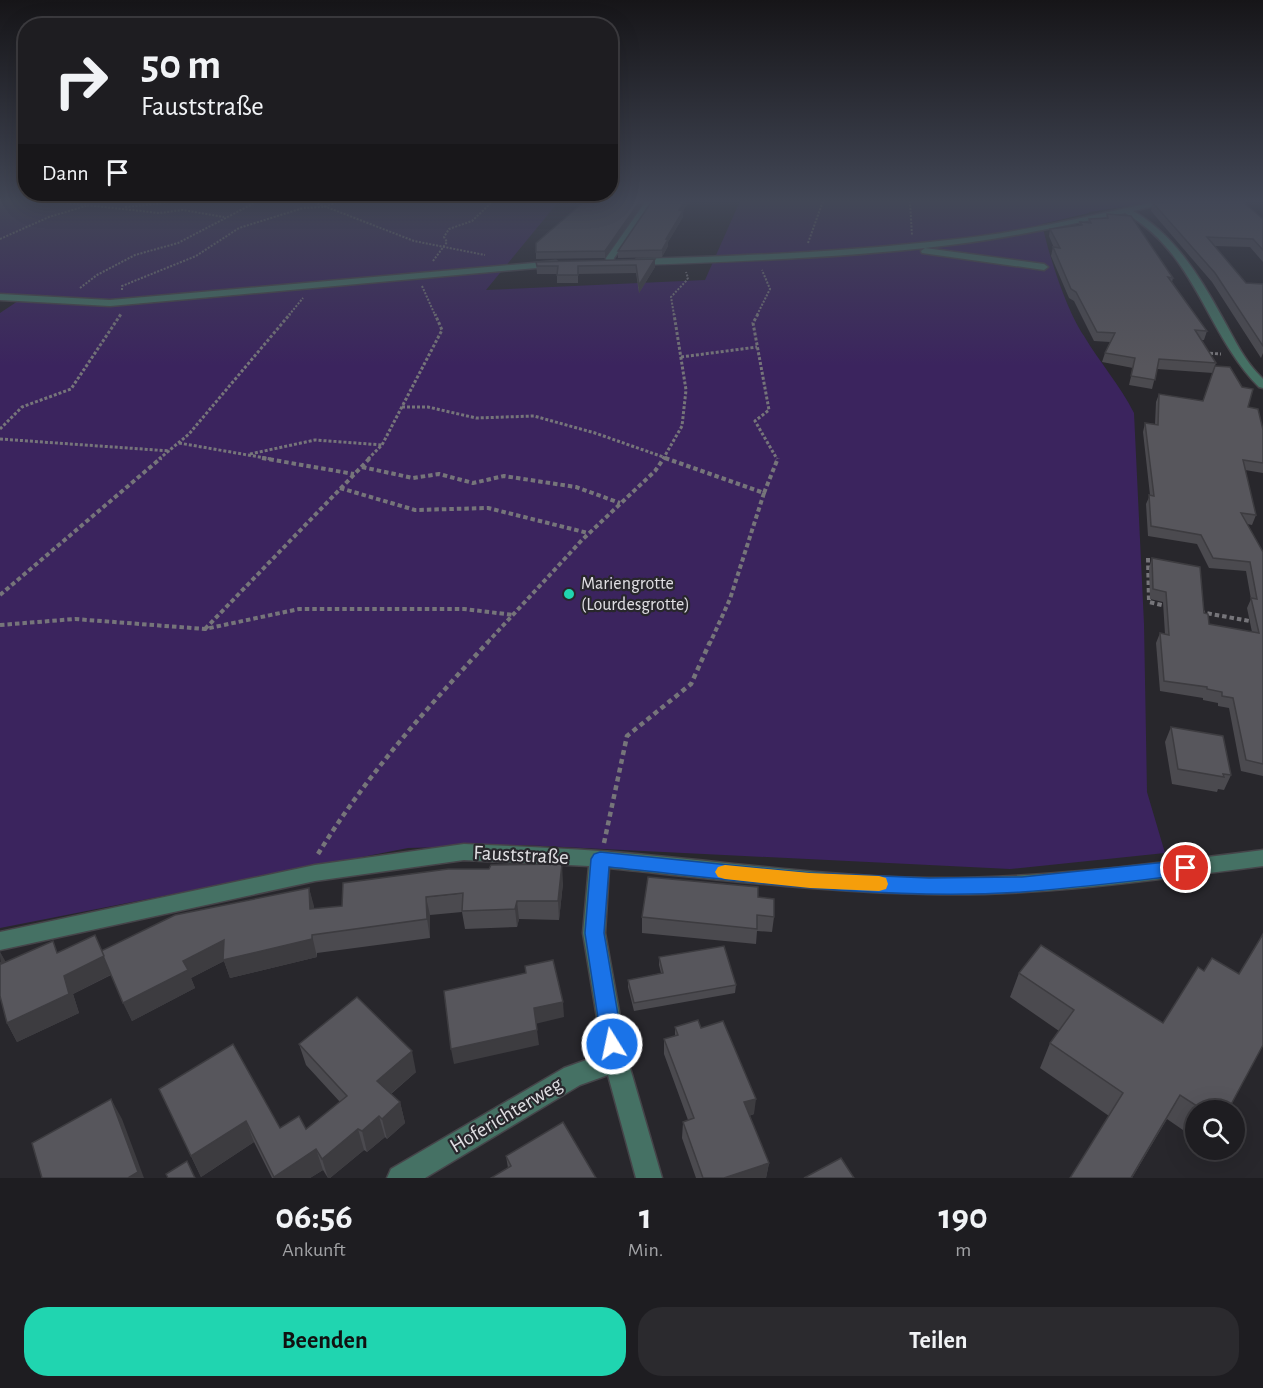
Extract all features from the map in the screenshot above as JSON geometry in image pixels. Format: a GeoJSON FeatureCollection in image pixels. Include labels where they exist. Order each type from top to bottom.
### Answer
{"type":"FeatureCollection","features":[{"type":"Feature","properties":{"kind":"street"},"geometry":{"type":"LineString","coordinates":[[610,256],[605,262],[621,262]]}},
{"type":"Feature","properties":{"kind":"street"},"geometry":{"type":"LineString","coordinates":[[632,262],[788,256]]}},
{"type":"Feature","properties":{"kind":"street"},"geometry":{"type":"LineString","coordinates":[[961,256],[1044,267]]}},
{"type":"Feature","properties":{"kind":"street"},"geometry":{"type":"LineString","coordinates":[[1176,256],[1198,285],[1242,363],[1263,385]]}},
{"type":"Feature","properties":{"kind":"street"},"geometry":{"type":"LineString","coordinates":[[0,297],[75,302],[124,302],[409,277],[515,263],[562,264]]}},
{"type":"Feature","properties":{"kind":"street","name":"Fauststraße"},"geometry":{"type":"LineString","coordinates":[[0,941],[315,873],[464,852],[600,859],[810,881],[929,886],[1033,884],[1122,876],[1263,858]]}},
{"type":"Feature","properties":{"kind":"street"},"geometry":{"type":"LineString","coordinates":[[600,859],[594,933],[616,1062],[649,1178]]}},
{"type":"Feature","properties":{"kind":"street","name":"Hoferichterweg"},"geometry":{"type":"LineString","coordinates":[[399,1178],[573,1076],[616,1062]]}},
{"type":"Feature","properties":{"kind":"path"},"geometry":{"type":"LineString","coordinates":[[75,302],[77,290],[97,275],[133,256]]}},
{"type":"Feature","properties":{"kind":"path"},"geometry":{"type":"LineString","coordinates":[[482,256],[515,263]]}},
{"type":"Feature","properties":{"kind":"path"},"geometry":{"type":"LineString","coordinates":[[600,859],[627,736],[691,684],[730,599],[764,493],[778,458],[755,421],[769,410],[753,323],[770,289],[758,258]]}},
{"type":"Feature","properties":{"kind":"path"},"geometry":{"type":"LineString","coordinates":[[315,873],[318,853],[366,782],[410,727],[589,533],[655,471],[664,458],[682,426],[686,390],[671,297],[688,278],[679,261]]}},
{"type":"Feature","properties":{"kind":"path"},"geometry":{"type":"LineString","coordinates":[[205,629],[382,445],[442,330],[422,286],[409,283],[409,277]]}},
{"type":"Feature","properties":{"kind":"path"},"geometry":{"type":"LineString","coordinates":[[0,595],[189,434],[313,286]]}},
{"type":"Feature","properties":{"kind":"path"},"geometry":{"type":"LineString","coordinates":[[681,357],[757,347]]}},
{"type":"Feature","properties":{"kind":"path"},"geometry":{"type":"LineString","coordinates":[[1204,353],[1223,354]]}},
{"type":"Feature","properties":{"kind":"path"},"geometry":{"type":"LineString","coordinates":[[402,407],[428,407],[476,418],[534,416],[596,433],[764,493]]}},
{"type":"Feature","properties":{"kind":"path"},"geometry":{"type":"LineString","coordinates":[[0,439],[170,451]]}},
{"type":"Feature","properties":{"kind":"path"},"geometry":{"type":"LineString","coordinates":[[246,455],[315,440],[382,445]]}},
{"type":"Feature","properties":{"kind":"path"},"geometry":{"type":"LineString","coordinates":[[179,443],[354,474]]}},
{"type":"Feature","properties":{"kind":"path"},"geometry":{"type":"LineString","coordinates":[[361,467],[413,478],[439,474],[473,483],[504,476],[576,487],[620,503]]}},
{"type":"Feature","properties":{"kind":"path"},"geometry":{"type":"LineString","coordinates":[[340,488],[415,510],[488,508],[589,533]]}},
{"type":"Feature","properties":{"kind":"path"},"geometry":{"type":"LineString","coordinates":[[1148,558],[1149,602],[1172,607]]}},
{"type":"Feature","properties":{"kind":"path"},"geometry":{"type":"LineString","coordinates":[[0,625],[75,619],[205,629],[299,609],[464,609],[514,615]]}},
{"type":"Feature","properties":{"kind":"path"},"geometry":{"type":"LineString","coordinates":[[1194,611],[1262,624]]}},
{"type":"Feature","properties":{"kind":"shaded area"},"geometry":{"type":"Polygon","coordinates":[[[0,256],[514,256],[486,290],[705,280],[716,256],[1051,256],[1077,325],[1134,413],[1144,624],[1147,792],[1165,853],[1010,869],[523,845],[408,848],[0,928],[0,313],[18,301],[0,295],[0,256]]]}},
{"type":"Feature","properties":{"kind":"building"},"geometry":{"type":"Polygon","coordinates":[[[1057,256],[1158,256],[1173,278],[1168,277],[1207,331],[1195,330],[1216,363],[1159,359],[1155,380],[1131,376],[1135,358],[1105,353],[1115,333],[1097,332],[1076,292],[1071,289],[1057,256]]]}},
{"type":"Feature","properties":{"kind":"building"},"geometry":{"type":"Polygon","coordinates":[[[1200,256],[1223,256],[1246,283],[1263,284],[1263,346],[1215,273],[1200,256]]]}},
{"type":"Feature","properties":{"kind":"building"},"geometry":{"type":"Polygon","coordinates":[[[655,259],[639,285],[636,265],[578,266],[578,275],[557,275],[558,266],[537,266],[536,262],[655,259]]]}},
{"type":"Feature","properties":{"kind":"building"},"geometry":{"type":"Polygon","coordinates":[[[1215,366],[1230,367],[1242,387],[1253,389],[1248,407],[1258,409],[1263,430],[1263,463],[1243,460],[1256,515],[1241,513],[1263,552],[1263,764],[1246,760],[1233,698],[1222,696],[1222,692],[1207,689],[1207,687],[1164,681],[1160,633],[1169,635],[1166,592],[1153,589],[1152,558],[1200,567],[1204,613],[1208,614],[1209,624],[1259,633],[1251,598],[1257,599],[1250,562],[1213,558],[1201,535],[1151,526],[1149,495],[1154,496],[1145,423],[1158,425],[1159,394],[1203,401],[1215,366]]]}},
{"type":"Feature","properties":{"kind":"building"},"geometry":{"type":"Polygon","coordinates":[[[1171,727],[1223,736],[1231,775],[1223,774],[1224,777],[1178,769],[1171,727]]]}},
{"type":"Feature","properties":{"kind":"building"},"geometry":{"type":"Polygon","coordinates":[[[562,864],[558,901],[517,901],[515,909],[462,911],[463,893],[426,897],[427,919],[312,935],[312,939],[223,960],[224,940],[183,961],[188,970],[123,1003],[101,951],[175,915],[309,888],[310,909],[342,906],[343,883],[448,869],[489,869],[491,865],[562,864]]]}},
{"type":"Feature","properties":{"kind":"building"},"geometry":{"type":"Polygon","coordinates":[[[648,877],[758,887],[758,897],[774,899],[774,917],[757,915],[757,929],[642,917],[648,877]]]}},
{"type":"Feature","properties":{"kind":"building"},"geometry":{"type":"Polygon","coordinates":[[[1263,934],[1263,1045],[1233,1100],[1188,1100],[1180,1095],[1131,1178],[1070,1178],[1123,1093],[1050,1043],[1074,1010],[1019,973],[1041,945],[1163,1023],[1198,967],[1204,971],[1212,958],[1239,974],[1263,934]]]}},
{"type":"Feature","properties":{"kind":"building"},"geometry":{"type":"Polygon","coordinates":[[[95,935],[104,956],[64,976],[69,994],[7,1023],[0,996],[0,962],[1,964],[53,941],[57,953],[95,935]]]}},
{"type":"Feature","properties":{"kind":"building"},"geometry":{"type":"Polygon","coordinates":[[[724,946],[736,985],[634,1003],[628,980],[663,973],[659,957],[724,946]]]}},
{"type":"Feature","properties":{"kind":"building"},"geometry":{"type":"Polygon","coordinates":[[[553,960],[563,1002],[534,1008],[537,1030],[451,1049],[444,991],[526,973],[525,966],[553,960]]]}},
{"type":"Feature","properties":{"kind":"building"},"geometry":{"type":"Polygon","coordinates":[[[357,997],[412,1051],[377,1081],[400,1102],[382,1119],[379,1116],[362,1131],[358,1129],[322,1159],[316,1149],[274,1177],[246,1121],[191,1156],[159,1089],[233,1044],[280,1128],[299,1116],[306,1129],[347,1096],[299,1044],[357,997]]]}},
{"type":"Feature","properties":{"kind":"building"},"geometry":{"type":"Polygon","coordinates":[[[698,1020],[701,1028],[723,1021],[756,1099],[744,1102],[769,1163],[724,1178],[703,1178],[683,1122],[694,1118],[664,1039],[678,1035],[675,1027],[698,1020]]]}},
{"type":"Feature","properties":{"kind":"building"},"geometry":{"type":"Polygon","coordinates":[[[111,1099],[138,1172],[128,1178],[42,1178],[32,1143],[111,1099]]]}},
{"type":"Feature","properties":{"kind":"building"},"geometry":{"type":"Polygon","coordinates":[[[563,1122],[596,1178],[491,1178],[511,1166],[506,1156],[563,1122]]]}},
{"type":"Feature","properties":{"kind":"building"},"geometry":{"type":"Polygon","coordinates":[[[841,1158],[854,1178],[804,1178],[841,1158]]]}},
{"type":"Feature","properties":{"kind":"building"},"geometry":{"type":"Polygon","coordinates":[[[187,1161],[195,1178],[168,1178],[166,1174],[187,1161]]]}},
{"type":"Feature","properties":{"kind":"slow traffic"},"geometry":{"type":"LineString","coordinates":[[725,872],[810,881],[879,884]]}},
{"type":"Feature","properties":{"kind":"place","name":"Mariengrotte (Lourdesgrotte)"},"geometry":{"type":"Point","coordinates":[569,594]}},
{"type":"Feature","properties":{"kind":"route"},"geometry":{"type":"LineString","coordinates":[[612,1044],[594,933],[600,859],[810,881],[929,886],[1022,884],[1186,868]]}}]}
